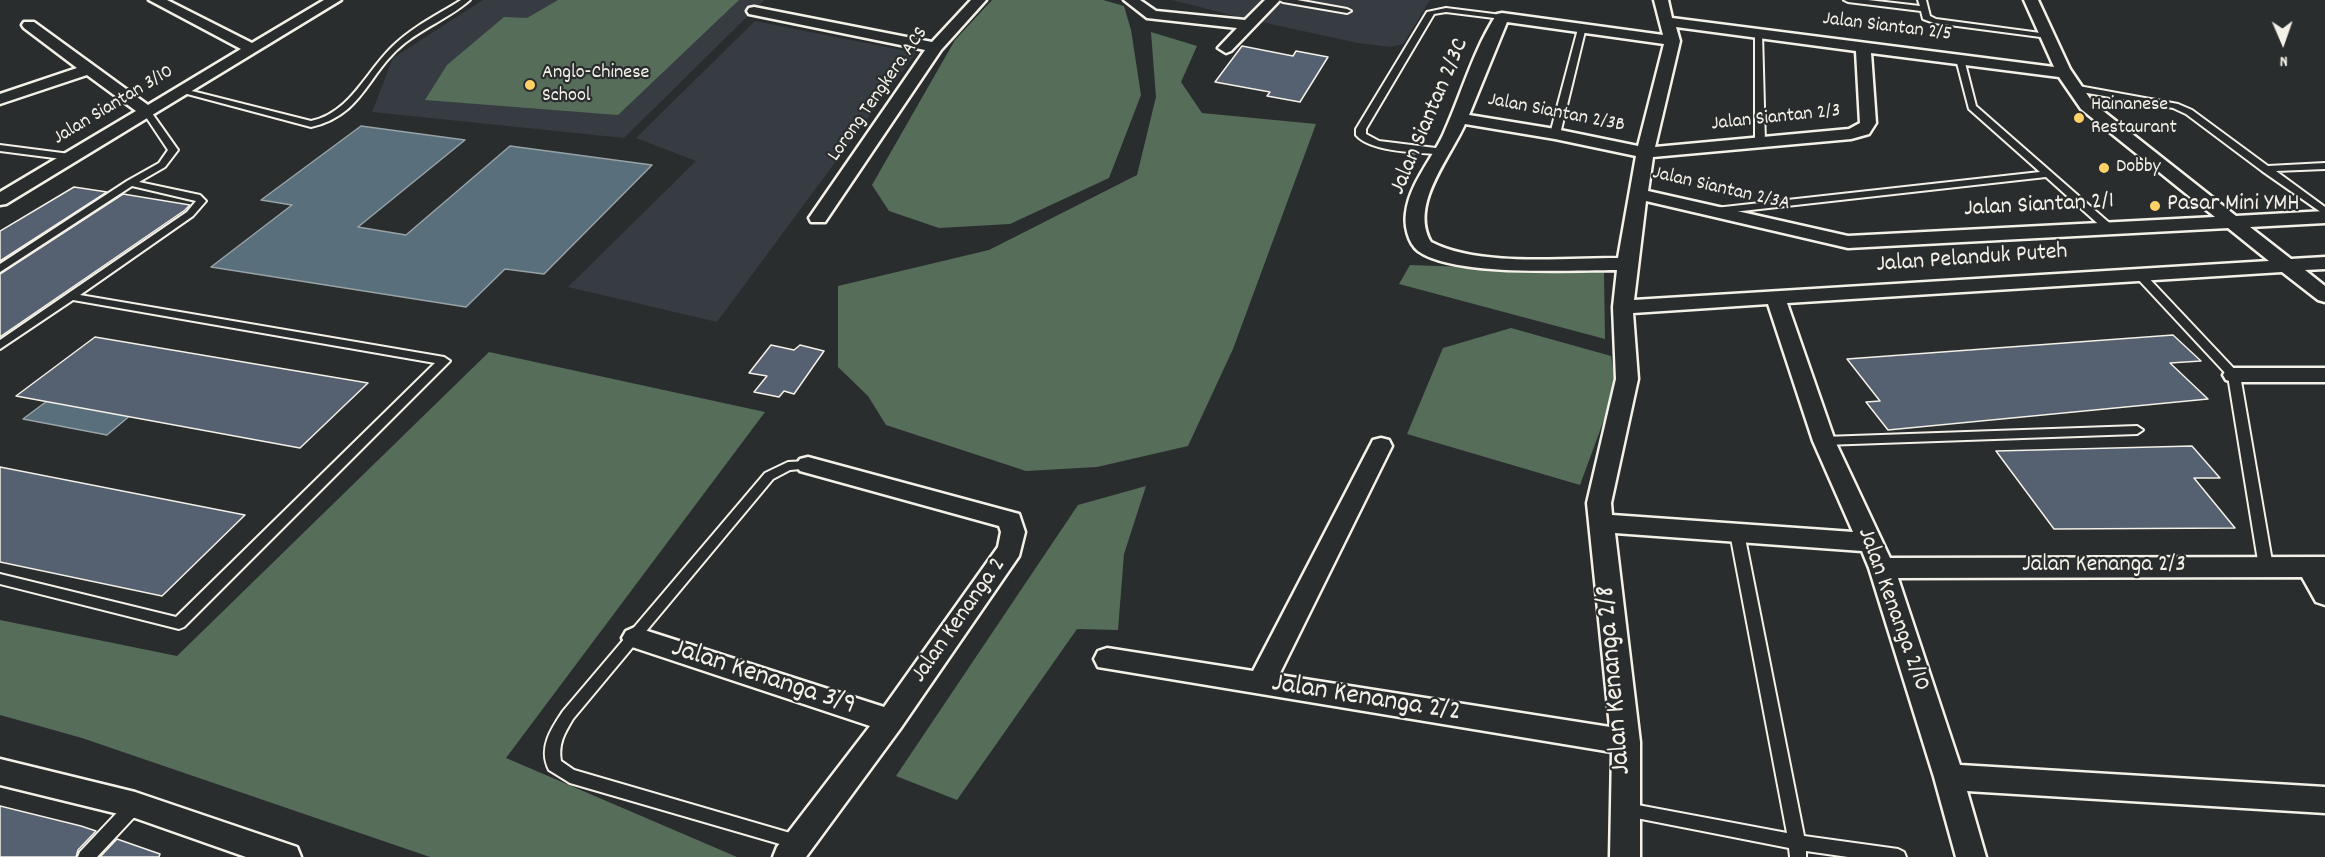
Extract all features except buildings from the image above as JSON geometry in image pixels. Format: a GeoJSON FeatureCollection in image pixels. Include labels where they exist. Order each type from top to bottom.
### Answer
{"type":"FeatureCollection","features":[{"type":"Feature","properties":{"kind":"street"},"geometry":{"type":"LineString","coordinates":[[156,0],[250,48]]}},
{"type":"Feature","properties":{"kind":"street","name":"Jalan Siantan 3/10"},"geometry":{"type":"LineString","coordinates":[[0,200],[250,48],[334,0]]}},
{"type":"Feature","properties":{"kind":"street"},"geometry":{"type":"LineString","coordinates":[[767,0],[754,11],[935,47]]}},
{"type":"Feature","properties":{"kind":"street","name":"Lorong Tengkera ACS"},"geometry":{"type":"LineString","coordinates":[[818,218],[935,47],[979,0]]}},
{"type":"Feature","properties":{"kind":"street"},"geometry":{"type":"LineString","coordinates":[[1131,0],[1152,15],[1248,26]]}},
{"type":"Feature","properties":{"kind":"street"},"geometry":{"type":"LineString","coordinates":[[1226,48],[1273,0]]}},
{"type":"Feature","properties":{"kind":"street","name":"Jalan Siantan 2/3A"},"geometry":{"type":"LineString","coordinates":[[1661,0],[1672,41],[1645,153],[1638,194],[1848,243]]}},
{"type":"Feature","properties":{"kind":"street"},"geometry":{"type":"LineString","coordinates":[[2031,0],[2064,73],[2087,106],[2325,296]]}},
{"type":"Feature","properties":{"kind":"street"},"geometry":{"type":"LineString","coordinates":[[1502,17],[1672,41]]}},
{"type":"Feature","properties":{"kind":"street","name":"Jalan Siantan 2/3C"},"geometry":{"type":"LineString","coordinates":[[1502,17],[1444,152],[1425,184],[1415,212],[1416,230],[1422,245],[1445,257],[1471,262],[1627,264]]}},
{"type":"Feature","properties":{"kind":"street","name":"Jalan Siantan 2/5"},"geometry":{"type":"LineString","coordinates":[[1668,22],[2064,73]]}},
{"type":"Feature","properties":{"kind":"street"},"geometry":{"type":"LineString","coordinates":[[29,25],[146,111]]}},
{"type":"Feature","properties":{"kind":"street","name":"Jalan Siantan 2/3"},"geometry":{"type":"LineString","coordinates":[[1645,153],[1851,134],[1863,130],[1868,123],[1863,46]]}},
{"type":"Feature","properties":{"kind":"street"},"geometry":{"type":"LineString","coordinates":[[0,99],[88,69]]}},
{"type":"Feature","properties":{"kind":"street","name":"Jalan Siantan 2/3B"},"geometry":{"type":"LineString","coordinates":[[1459,118],[1555,134],[1645,153]]}},
{"type":"Feature","properties":{"kind":"street","name":"Jalan Kenanga 2/8"},"geometry":{"type":"LineString","coordinates":[[1625,857],[1626,742],[1600,513],[1627,379],[1623,307],[1638,194]]}},
{"type":"Feature","properties":{"kind":"street","name":"Jalan Siantan 2/1"},"geometry":{"type":"LineString","coordinates":[[1848,243],[2325,217]]}},
{"type":"Feature","properties":{"kind":"street","name":"Jalan Pelanduk Puteh"},"geometry":{"type":"LineString","coordinates":[[1623,307],[2325,263]]}},
{"type":"Feature","properties":{"kind":"street","name":"Jalan Kenanga 2/10"},"geometry":{"type":"LineString","coordinates":[[1776,299],[1824,441],[1882,568],[1949,777],[1971,857]]}},
{"type":"Feature","properties":{"kind":"street"},"geometry":{"type":"LineString","coordinates":[[2234,375],[2325,375]]}},
{"type":"Feature","properties":{"kind":"street"},"geometry":{"type":"LineString","coordinates":[[1261,683],[1381,446]]}},
{"type":"Feature","properties":{"kind":"street","name":"Jalan Kenanga 2"},"geometry":{"type":"LineString","coordinates":[[793,849],[890,721],[1010,549],[1013,532],[1010,520],[808,465]]}},
{"type":"Feature","properties":{"kind":"street"},"geometry":{"type":"LineString","coordinates":[[1600,513],[1737,533],[1870,543]]}},
{"type":"Feature","properties":{"kind":"street"},"geometry":{"type":"LineString","coordinates":[[2317,567],[2325,595]]}},
{"type":"Feature","properties":{"kind":"street","name":"Jalan Kenanga 2/3"},"geometry":{"type":"LineString","coordinates":[[1882,568],[2317,567]]}},
{"type":"Feature","properties":{"kind":"street","name":"Jalan Kenanga 3/9"},"geometry":{"type":"LineString","coordinates":[[635,638],[890,721]]}},
{"type":"Feature","properties":{"kind":"street","name":"Jalan Kenanga 2/2"},"geometry":{"type":"LineString","coordinates":[[1107,659],[1626,742]]}},
{"type":"Feature","properties":{"kind":"street"},"geometry":{"type":"LineString","coordinates":[[0,772],[135,806],[286,857]]}},
{"type":"Feature","properties":{"kind":"street"},"geometry":{"type":"LineString","coordinates":[[1949,777],[2325,800]]}},
{"type":"Feature","properties":{"kind":"lane"},"geometry":{"type":"LineString","coordinates":[[180,91],[311,124],[327,121],[340,114],[388,55],[401,43],[466,0]]}},
{"type":"Feature","properties":{"kind":"lane"},"geometry":{"type":"LineString","coordinates":[[1283,0],[1347,10]]}},
{"type":"Feature","properties":{"kind":"lane"},"geometry":{"type":"LineString","coordinates":[[1848,0],[1924,9]]}},
{"type":"Feature","properties":{"kind":"lane"},"geometry":{"type":"LineString","coordinates":[[1922,0],[1926,17],[1945,23],[2048,36]]}},
{"type":"Feature","properties":{"kind":"lane"},"geometry":{"type":"LineString","coordinates":[[1444,152],[1377,144],[1366,140],[1361,135],[1361,129],[1431,12],[1446,10],[1502,17]]}},
{"type":"Feature","properties":{"kind":"lane"},"geometry":{"type":"LineString","coordinates":[[1555,134],[1582,27]]}},
{"type":"Feature","properties":{"kind":"lane"},"geometry":{"type":"LineString","coordinates":[[1758,33],[1761,143]]}},
{"type":"Feature","properties":{"kind":"lane"},"geometry":{"type":"LineString","coordinates":[[1960,59],[1972,107],[2110,229]]}},
{"type":"Feature","properties":{"kind":"lane"},"geometry":{"type":"LineString","coordinates":[[2073,88],[2175,106],[2189,112],[2325,212]]}},
{"type":"Feature","properties":{"kind":"lane"},"geometry":{"type":"LineString","coordinates":[[0,268],[130,183],[162,165],[173,150],[146,111]]}},
{"type":"Feature","properties":{"kind":"lane"},"geometry":{"type":"LineString","coordinates":[[0,148],[70,157]]}},
{"type":"Feature","properties":{"kind":"lane"},"geometry":{"type":"LineString","coordinates":[[2265,169],[2325,166]]}},
{"type":"Feature","properties":{"kind":"lane"},"geometry":{"type":"LineString","coordinates":[[1715,211],[2048,174]]}},
{"type":"Feature","properties":{"kind":"lane"},"geometry":{"type":"LineString","coordinates":[[0,345],[190,214],[201,201],[197,197],[130,183]]}},
{"type":"Feature","properties":{"kind":"lane"},"geometry":{"type":"LineString","coordinates":[[2139,274],[2234,375],[2266,567]]}},
{"type":"Feature","properties":{"kind":"lane"},"geometry":{"type":"LineString","coordinates":[[0,579],[178,623],[444,361],[69,296]]}},
{"type":"Feature","properties":{"kind":"lane"},"geometry":{"type":"LineString","coordinates":[[1824,441],[2137,430]]}},
{"type":"Feature","properties":{"kind":"lane"},"geometry":{"type":"LineString","coordinates":[[793,849],[570,776],[554,765],[550,750],[556,733],[568,715],[769,476],[788,466],[808,465]]}},
{"type":"Feature","properties":{"kind":"lane"},"geometry":{"type":"LineString","coordinates":[[1737,533],[1797,850]]}},
{"type":"Feature","properties":{"kind":"lane"},"geometry":{"type":"LineString","coordinates":[[86,857],[135,806]]}},
{"type":"Feature","properties":{"kind":"lane"},"geometry":{"type":"LineString","coordinates":[[1627,810],[1797,850],[1898,857]]}},
{"type":"Feature","properties":{"kind":"shaded area","name":"Anglo-Chinese School"},"geometry":{"type":"Polygon","coordinates":[[[483,0],[764,0],[624,138],[372,112],[393,58],[483,0]]]}},
{"type":"Feature","properties":{"kind":"shaded area"},"geometry":{"type":"Polygon","coordinates":[[[1172,0],[1430,0],[1403,44],[1390,47],[1358,43],[1172,0]]]}},
{"type":"Feature","properties":{"kind":"shaded area"},"geometry":{"type":"Polygon","coordinates":[[[755,21],[916,53],[717,322],[568,287],[696,161],[636,138],[755,21]]]}},
{"type":"Feature","properties":{"kind":"green space","name":"Anglo-Chinese School"},"geometry":{"type":"Polygon","coordinates":[[[558,0],[739,0],[618,115],[425,100],[447,65],[504,17],[527,18],[558,0]]]}},
{"type":"Feature","properties":{"kind":"green space"},"geometry":{"type":"Polygon","coordinates":[[[992,0],[1103,0],[1124,6],[1131,30],[1141,95],[1109,178],[1010,224],[939,228],[889,211],[872,185],[955,40],[992,0]]]}},
{"type":"Feature","properties":{"kind":"green space"},"geometry":{"type":"Polygon","coordinates":[[[1151,32],[1197,46],[1181,82],[1202,113],[1316,124],[1233,349],[1188,446],[1097,467],[1026,471],[886,425],[868,396],[838,367],[838,286],[989,250],[1137,175],[1156,97],[1151,32]]]}},
{"type":"Feature","properties":{"kind":"green space"},"geometry":{"type":"Polygon","coordinates":[[[1410,265],[1604,272],[1605,339],[1399,284],[1410,265]]]}},
{"type":"Feature","properties":{"kind":"green space"},"geometry":{"type":"Polygon","coordinates":[[[1511,328],[1611,356],[1616,387],[1580,485],[1407,434],[1443,348],[1511,328]]]}},
{"type":"Feature","properties":{"kind":"green space"},"geometry":{"type":"Polygon","coordinates":[[[489,352],[765,412],[506,758],[737,857],[430,857],[82,738],[0,715],[0,620],[177,656],[489,352]]]}},
{"type":"Feature","properties":{"kind":"green space"},"geometry":{"type":"Polygon","coordinates":[[[1146,486],[1124,554],[1118,630],[1077,629],[957,800],[896,776],[1078,505],[1146,486]]]}},
{"type":"Feature","properties":{"kind":"water"},"geometry":{"type":"Polygon","coordinates":[[[361,126],[465,140],[358,227],[406,235],[510,146],[652,165],[544,274],[505,269],[466,307],[211,267],[292,205],[261,200],[361,126]]]}},
{"type":"Feature","properties":{"kind":"water"},"geometry":{"type":"Polygon","coordinates":[[[63,389],[145,403],[107,435],[23,419],[63,389]]]}},
{"type":"Feature","properties":{"kind":"place","name":"Anglo-Chinese School"},"geometry":{"type":"Point","coordinates":[530,85]}},
{"type":"Feature","properties":{"kind":"place","name":"Hainanese Restaurant"},"geometry":{"type":"Point","coordinates":[2079,118]}},
{"type":"Feature","properties":{"kind":"place","name":"Dobby"},"geometry":{"type":"Point","coordinates":[2104,168]}},
{"type":"Feature","properties":{"kind":"place","name":"Pasar Mini YMH"},"geometry":{"type":"Point","coordinates":[2155,206]}}]}
